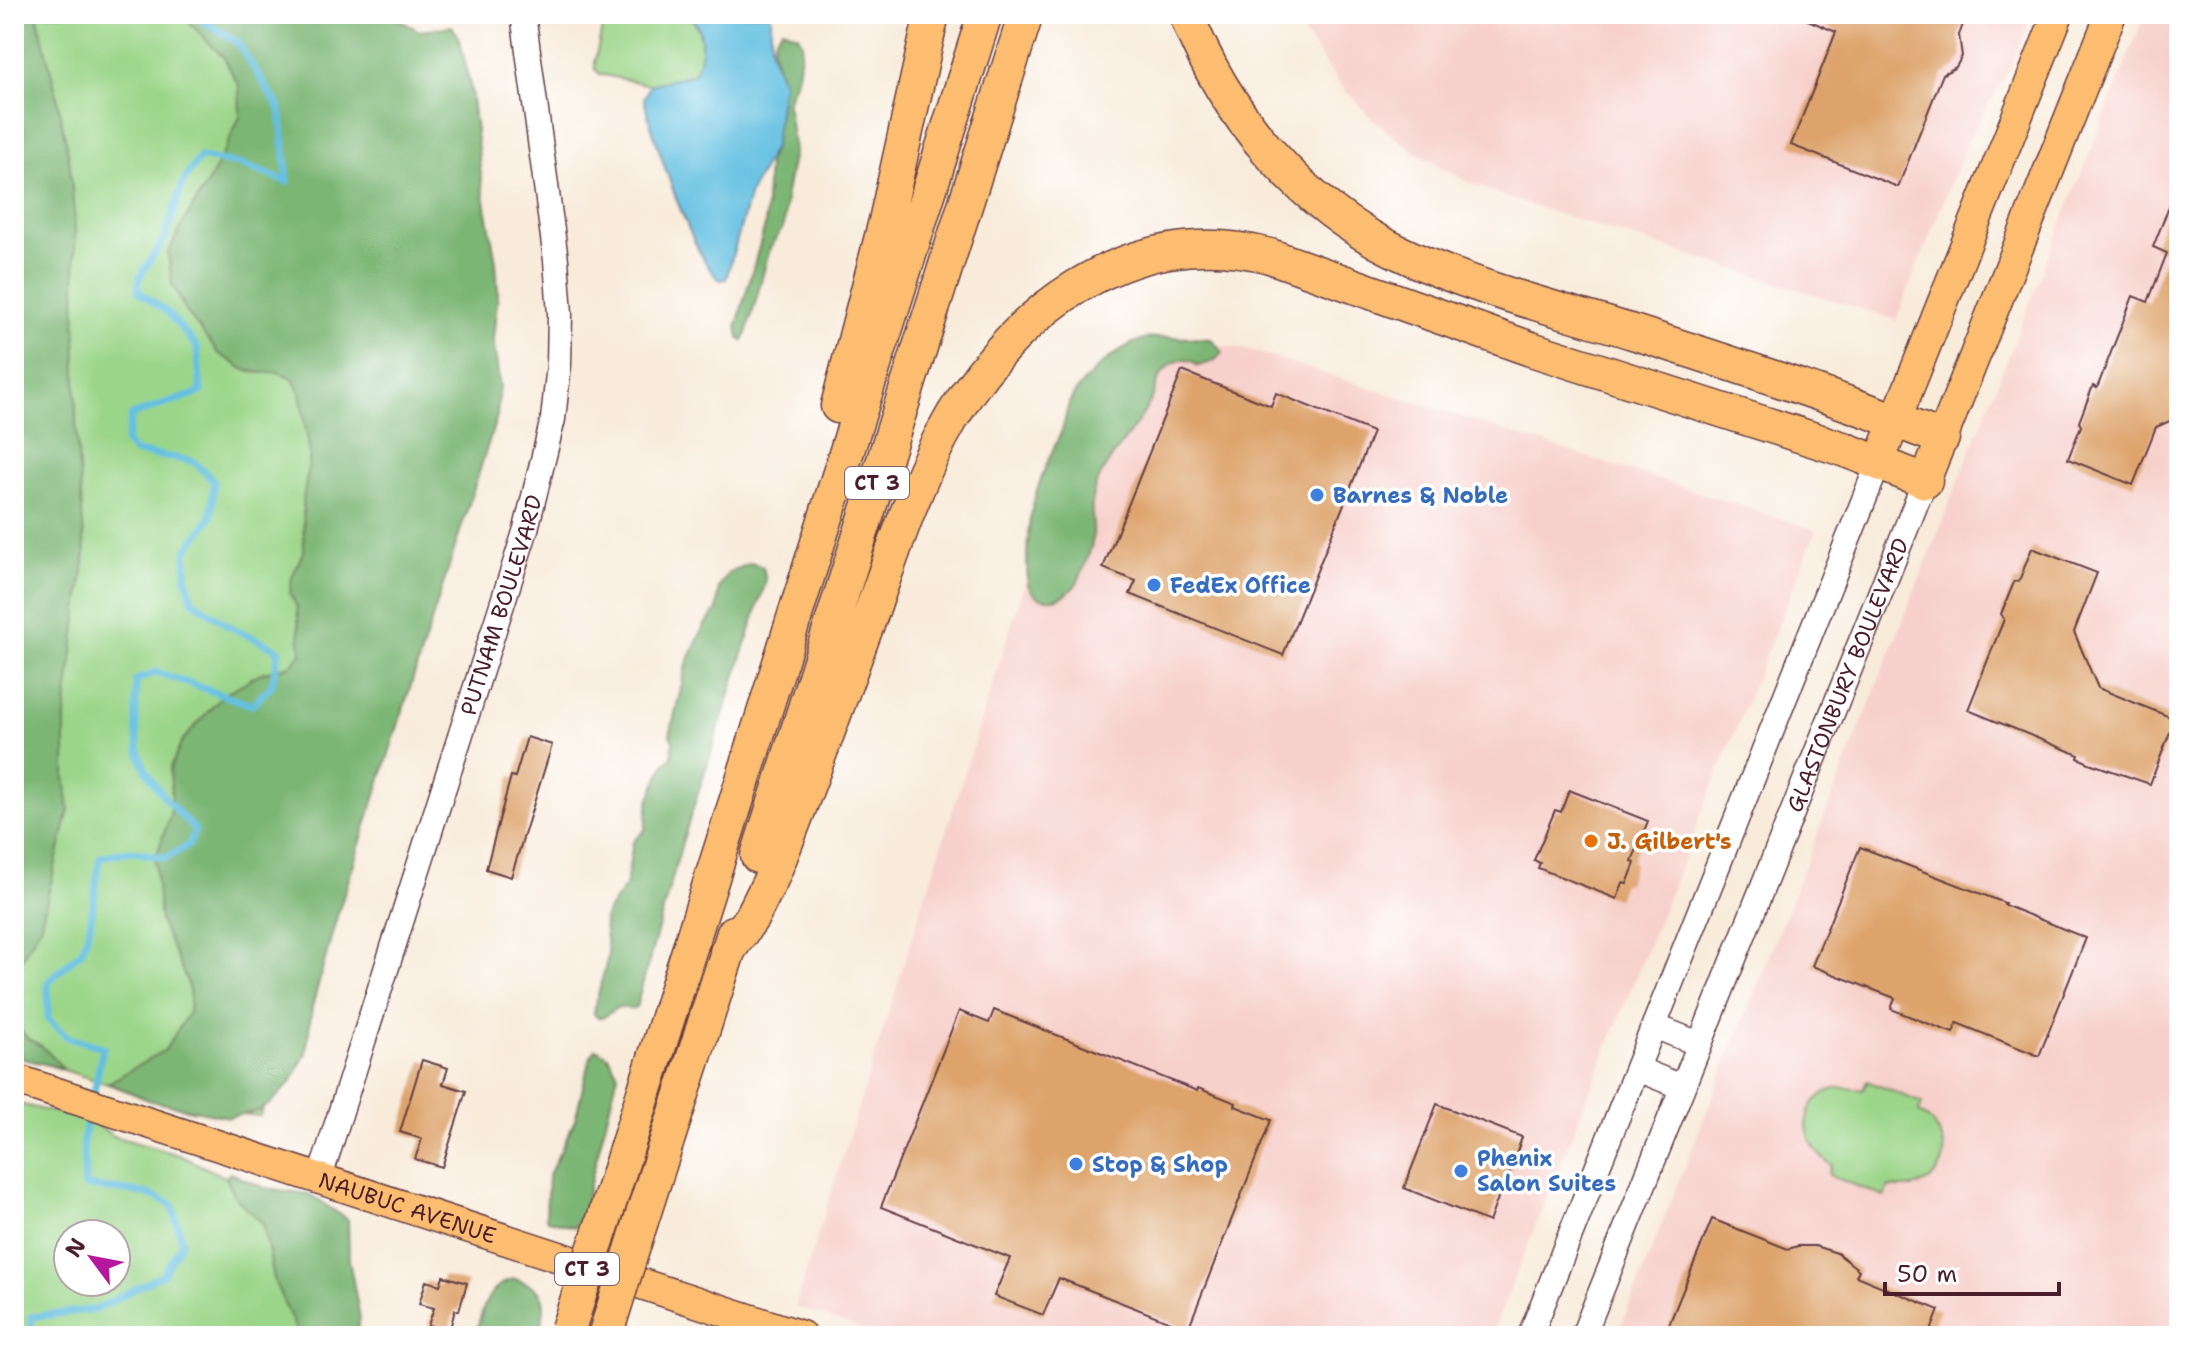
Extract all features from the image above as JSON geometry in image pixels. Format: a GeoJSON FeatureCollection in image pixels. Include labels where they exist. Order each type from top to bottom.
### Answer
{"type":"FeatureCollection","features":[{"type":"Feature","properties":{"kind":"highway"},"geometry":{"type":"LineString","coordinates":[[820,537],[818,500],[821,468],[868,296],[932,14]]}},
{"type":"Feature","properties":{"kind":"highway","name":"CT 3"},"geometry":{"type":"LineString","coordinates":[[567,1332],[985,14]]}},
{"type":"Feature","properties":{"kind":"highway","name":"CT 3"},"geometry":{"type":"LineString","coordinates":[[605,1336],[1026,14]]}},
{"type":"Feature","properties":{"kind":"highway"},"geometry":{"type":"LineString","coordinates":[[1186,14],[1215,76],[1260,140],[1314,195],[1344,220],[1387,247],[1452,275],[1747,369],[1942,438]]}},
{"type":"Feature","properties":{"kind":"highway"},"geometry":{"type":"LineString","coordinates":[[727,952],[757,908],[784,847],[909,512],[941,437],[974,386],[1019,334],[1065,293],[1107,269],[1138,257],[1180,249],[1222,248],[1257,253],[1531,349],[1879,462],[1925,481]]}},
{"type":"Feature","properties":{"kind":"main road"},"geometry":{"type":"LineString","coordinates":[[1879,462],[2058,14]]}},
{"type":"Feature","properties":{"kind":"main road","name":"GLASTONBURY BOULEVARD"},"geometry":{"type":"LineString","coordinates":[[1925,481],[2111,14]]}},
{"type":"Feature","properties":{"kind":"main road","name":"NAUBUC AVENUE"},"geometry":{"type":"LineString","coordinates":[[14,1079],[801,1336]]}},
{"type":"Feature","properties":{"kind":"street","name":"PUTNAM BOULEVARD"},"geometry":{"type":"LineString","coordinates":[[320,1177],[526,529],[553,419],[559,365],[559,300],[523,14]]}},
{"type":"Feature","properties":{"kind":"street"},"geometry":{"type":"LineString","coordinates":[[1530,1336],[1879,462]]}},
{"type":"Feature","properties":{"kind":"street","name":"GLASTONBURY BOULEVARD"},"geometry":{"type":"LineString","coordinates":[[1583,1336],[1925,481]]}},
{"type":"Feature","properties":{"kind":"street"},"geometry":{"type":"LineString","coordinates":[[1654,1026],[1699,1044]]}},
{"type":"Feature","properties":{"kind":"street"},"geometry":{"type":"LineString","coordinates":[[1637,1069],[1682,1087]]}},
{"type":"Feature","properties":{"kind":"shaded area"},"geometry":{"type":"Polygon","coordinates":[[[1294,14],[2032,14],[2011,66],[1968,140],[1896,320],[1511,199],[1466,181],[1415,152],[1375,121],[1343,88],[1307,38],[1294,14]]]}},
{"type":"Feature","properties":{"kind":"shaded area"},"geometry":{"type":"Polygon","coordinates":[[[2145,14],[2179,14],[2179,1336],[1617,1336],[2145,14]]]}},
{"type":"Feature","properties":{"kind":"shaded area"},"geometry":{"type":"Polygon","coordinates":[[[1217,345],[1247,349],[1816,530],[1491,1336],[882,1336],[795,1307],[1028,573],[1074,588],[1093,537],[1090,513],[1094,489],[1102,474],[1147,408],[1167,367],[1177,361],[1192,361],[1217,345]]]}},
{"type":"Feature","properties":{"kind":"green space"},"geometry":{"type":"Polygon","coordinates":[[[14,14],[326,14],[483,438],[260,1116],[189,1110],[14,1054],[14,14]]]}},
{"type":"Feature","properties":{"kind":"green space"},"geometry":{"type":"Polygon","coordinates":[[[14,14],[37,14],[69,158],[75,222],[76,423],[85,554],[65,715],[65,778],[69,810],[40,927],[14,972],[14,14]]]}},
{"type":"Feature","properties":{"kind":"green space"},"geometry":{"type":"Polygon","coordinates":[[[181,14],[387,14],[420,31],[452,26],[460,41],[471,90],[498,293],[493,339],[500,386],[497,416],[337,916],[312,1007],[306,1053],[292,1081],[271,1103],[258,1111],[228,1117],[151,1101],[108,1083],[165,1050],[189,1012],[187,981],[160,921],[155,860],[170,816],[170,769],[182,741],[223,695],[261,673],[291,665],[301,654],[297,607],[290,593],[292,577],[304,550],[303,501],[310,455],[300,392],[292,378],[278,372],[245,370],[218,353],[186,311],[172,284],[168,253],[214,172],[240,117],[239,86],[224,58],[181,14]]]}},
{"type":"Feature","properties":{"kind":"green space"},"geometry":{"type":"Polygon","coordinates":[[[605,14],[652,14],[661,18],[684,15],[693,19],[704,53],[694,74],[650,85],[600,74],[595,69],[595,61],[605,14]]]}},
{"type":"Feature","properties":{"kind":"green space"},"geometry":{"type":"Polygon","coordinates":[[[782,29],[798,35],[802,43],[798,75],[787,102],[794,151],[784,226],[770,248],[743,341],[739,338],[737,325],[765,226],[768,164],[774,147],[783,83],[773,51],[774,40],[782,29]]]}},
{"type":"Feature","properties":{"kind":"green space"},"geometry":{"type":"Polygon","coordinates":[[[1144,339],[1211,339],[1222,351],[1218,358],[1209,363],[1198,366],[1192,361],[1180,360],[1162,373],[1146,410],[1107,464],[1095,487],[1092,541],[1079,578],[1073,588],[1061,597],[1042,598],[1031,591],[1028,584],[1029,524],[1037,490],[1062,431],[1071,399],[1112,356],[1144,339]]]}},
{"type":"Feature","properties":{"kind":"green space"},"geometry":{"type":"Polygon","coordinates":[[[751,563],[763,567],[766,581],[682,843],[636,1007],[618,1007],[598,1018],[594,1014],[595,1007],[608,956],[604,922],[607,912],[626,885],[633,842],[645,830],[649,800],[664,765],[672,756],[673,741],[670,735],[686,666],[704,626],[717,610],[719,587],[729,572],[751,563]]]}},
{"type":"Feature","properties":{"kind":"green space"},"geometry":{"type":"Polygon","coordinates":[[[14,1023],[28,1039],[42,1046],[63,1068],[14,1057],[14,1023]]]}},
{"type":"Feature","properties":{"kind":"green space"},"geometry":{"type":"Polygon","coordinates":[[[596,1049],[608,1056],[618,1074],[582,1215],[574,1227],[546,1217],[548,1177],[575,1120],[590,1058],[596,1049]]]}},
{"type":"Feature","properties":{"kind":"green space"},"geometry":{"type":"Polygon","coordinates":[[[1867,1081],[1922,1103],[1919,1112],[1933,1124],[1944,1151],[1942,1164],[1935,1175],[1908,1188],[1889,1187],[1884,1197],[1829,1175],[1832,1165],[1815,1148],[1807,1126],[1812,1105],[1820,1097],[1840,1088],[1863,1090],[1867,1081]]]}},
{"type":"Feature","properties":{"kind":"green space"},"geometry":{"type":"Polygon","coordinates":[[[14,1103],[70,1116],[78,1111],[113,1136],[179,1155],[227,1178],[325,1210],[295,1327],[299,1336],[14,1336],[14,1103]]]}},
{"type":"Feature","properties":{"kind":"green space"},"geometry":{"type":"Polygon","coordinates":[[[230,1173],[265,1188],[309,1194],[348,1220],[349,1260],[360,1318],[355,1336],[299,1336],[275,1283],[263,1224],[235,1197],[226,1177],[230,1173]]]}},
{"type":"Feature","properties":{"kind":"green space"},"geometry":{"type":"Polygon","coordinates":[[[514,1279],[534,1287],[543,1299],[538,1336],[475,1336],[491,1293],[514,1279]]]}},
{"type":"Feature","properties":{"kind":"water"},"geometry":{"type":"Polygon","coordinates":[[[652,14],[771,14],[771,51],[783,83],[774,147],[750,193],[726,279],[721,280],[711,270],[687,225],[664,166],[644,98],[650,85],[694,74],[700,58],[699,30],[690,17],[652,14]]]}},
{"type":"Feature","properties":{"kind":"building"},"geometry":{"type":"Polygon","coordinates":[[[1794,14],[1967,14],[1959,35],[1962,56],[1956,67],[1943,74],[1898,187],[1791,145],[1836,32],[1794,14]]]}},
{"type":"Feature","properties":{"kind":"building"},"geometry":{"type":"Polygon","coordinates":[[[2178,184],[2179,417],[2156,427],[2133,485],[2068,459],[2093,386],[2097,388],[2133,296],[2148,302],[2167,253],[2153,247],[2178,184]]]}},
{"type":"Feature","properties":{"kind":"building"},"geometry":{"type":"Polygon","coordinates":[[[1182,371],[1271,406],[1276,393],[1373,432],[1283,655],[1130,594],[1136,581],[1103,568],[1182,371]]]}},
{"type":"Feature","properties":{"kind":"building"},"geometry":{"type":"Polygon","coordinates":[[[2032,548],[2097,573],[2074,632],[2098,688],[2175,719],[2150,784],[2089,763],[2078,758],[2079,755],[1968,710],[2004,619],[2001,614],[2032,548]]]}},
{"type":"Feature","properties":{"kind":"building"},"geometry":{"type":"Polygon","coordinates":[[[527,737],[552,745],[511,877],[486,869],[511,776],[515,777],[527,737]]]}},
{"type":"Feature","properties":{"kind":"building","name":"J. Gilbert's"},"geometry":{"type":"Polygon","coordinates":[[[1569,790],[1648,821],[1632,861],[1635,863],[1627,884],[1623,883],[1617,899],[1538,868],[1540,863],[1534,860],[1555,810],[1561,812],[1569,790]]]}},
{"type":"Feature","properties":{"kind":"building"},"geometry":{"type":"Polygon","coordinates":[[[1860,847],[2086,938],[2039,1056],[1957,1023],[1953,1033],[1891,1009],[1895,998],[1812,966],[1860,847]]]}},
{"type":"Feature","properties":{"kind":"building","name":"Stop & Shop"},"geometry":{"type":"Polygon","coordinates":[[[994,1010],[1197,1091],[1198,1088],[1236,1103],[1235,1106],[1271,1120],[1188,1329],[1059,1278],[1043,1315],[994,1296],[1010,1258],[881,1207],[959,1011],[989,1023],[994,1010]]]}},
{"type":"Feature","properties":{"kind":"building"},"geometry":{"type":"Polygon","coordinates":[[[422,1060],[448,1068],[443,1084],[466,1091],[442,1167],[415,1159],[422,1139],[400,1132],[422,1060]]]}},
{"type":"Feature","properties":{"kind":"building","name":"Phenix Salon Suites"},"geometry":{"type":"Polygon","coordinates":[[[1437,1104],[1522,1137],[1489,1222],[1404,1188],[1437,1104]]]}},
{"type":"Feature","properties":{"kind":"building"},"geometry":{"type":"Polygon","coordinates":[[[1712,1219],[1788,1249],[1815,1246],[1837,1253],[1859,1270],[1856,1276],[1939,1310],[1929,1336],[1690,1336],[1668,1327],[1712,1219]]]}},
{"type":"Feature","properties":{"kind":"building"},"geometry":{"type":"Polygon","coordinates":[[[443,1276],[467,1283],[449,1332],[428,1325],[434,1308],[419,1304],[426,1281],[440,1285],[443,1276]]]}},
{"type":"Feature","properties":{"kind":"waterway"},"geometry":{"type":"LineString","coordinates":[[93,1097],[103,1047],[67,1037],[48,1019],[48,982],[82,951],[90,926],[100,857],[130,851],[166,858],[189,845],[195,830],[159,789],[142,761],[137,732],[136,680],[156,672],[252,705],[272,685],[279,650],[227,625],[192,600],[186,576],[186,551],[211,517],[214,481],[193,461],[135,452],[126,443],[132,415],[201,392],[197,347],[167,312],[138,291],[140,276],[165,238],[183,182],[200,157],[243,165],[288,182],[280,109],[237,42],[192,14]]}},
{"type":"Feature","properties":{"kind":"waterway"},"geometry":{"type":"LineString","coordinates":[[31,1336],[31,1317],[97,1309],[163,1274],[182,1242],[172,1204],[145,1193],[85,1186],[83,1141],[89,1113]]}},
{"type":"Feature","properties":{"kind":"place","name":"Barnes & Noble"},"geometry":{"type":"Point","coordinates":[1317,495]}},
{"type":"Feature","properties":{"kind":"place","name":"FedEx Office"},"geometry":{"type":"Point","coordinates":[1154,585]}},
{"type":"Feature","properties":{"kind":"place","name":"J. Gilbert's"},"geometry":{"type":"Point","coordinates":[1591,841]}},
{"type":"Feature","properties":{"kind":"place","name":"Stop & Shop"},"geometry":{"type":"Point","coordinates":[1076,1164]}},
{"type":"Feature","properties":{"kind":"place","name":"Phenix Salon Suites"},"geometry":{"type":"Point","coordinates":[1461,1171]}}]}
